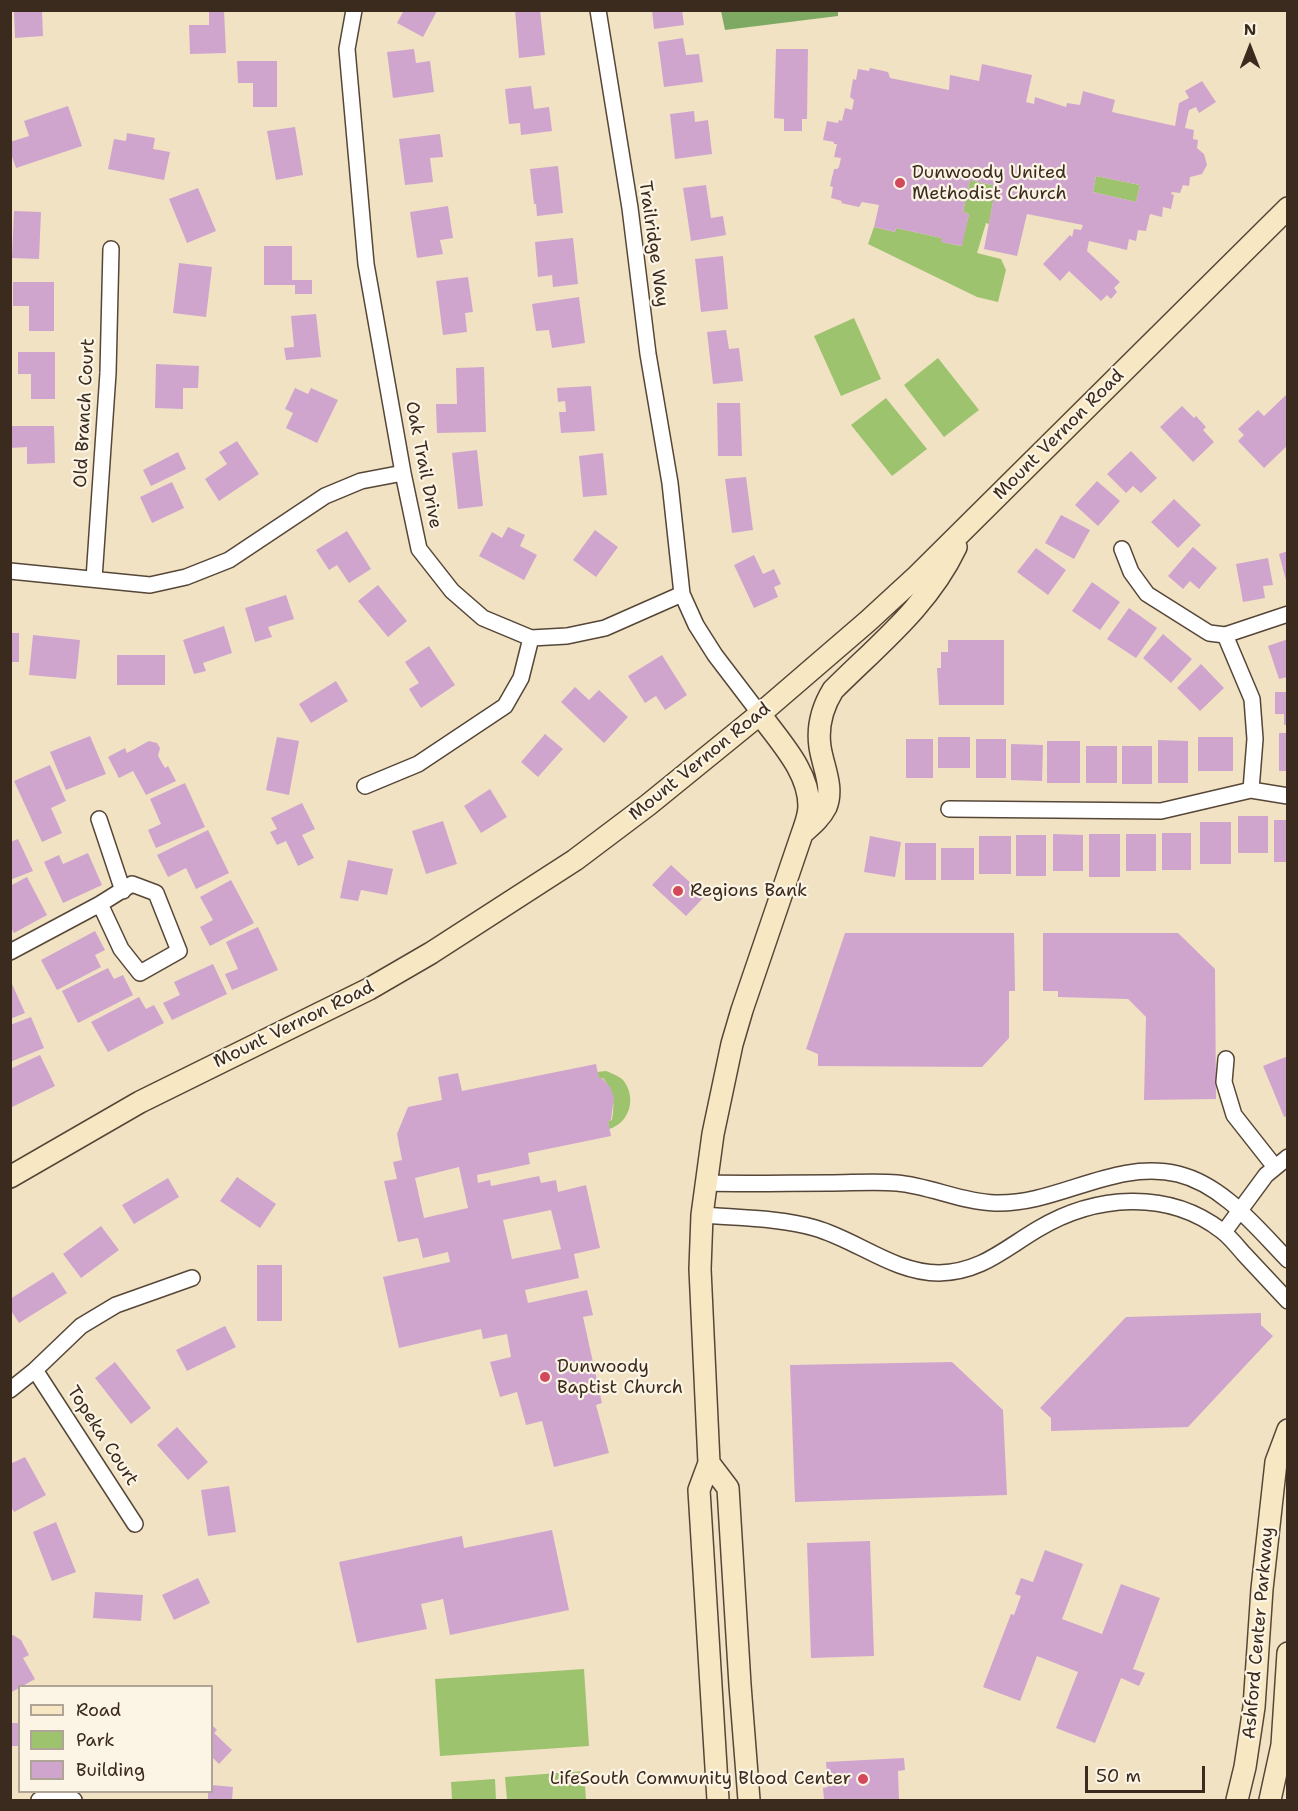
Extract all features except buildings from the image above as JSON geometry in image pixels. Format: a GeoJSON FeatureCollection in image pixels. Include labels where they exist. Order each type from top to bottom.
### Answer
{"type":"FeatureCollection","features":[{"type":"Feature","properties":{"kind":"main road","name":"Mount Vernon Road"},"geometry":{"type":"LineString","coordinates":[[10,1177],[140,1102],[369,989],[431,953],[575,860],[648,805],[760,714],[868,621],[964,531],[1287,208]]}},
{"type":"Feature","properties":{"kind":"main road"},"geometry":{"type":"LineString","coordinates":[[802,834],[819,818],[828,799],[829,788],[819,735],[821,712],[826,701],[833,690],[910,616],[946,567],[964,531]]}},
{"type":"Feature","properties":{"kind":"main road"},"geometry":{"type":"LineString","coordinates":[[718,1800],[699,1490],[709,1463],[700,1298],[702,1215],[715,1119],[732,1044],[809,807],[806,787],[798,768],[760,714]]}},
{"type":"Feature","properties":{"kind":"main road","name":"Ashford Center Parkway"},"geometry":{"type":"LineString","coordinates":[[1238,1800],[1254,1707],[1262,1589],[1276,1462],[1287,1430]]}},
{"type":"Feature","properties":{"kind":"main road"},"geometry":{"type":"LineString","coordinates":[[709,1463],[728,1488],[749,1800]]}},
{"type":"Feature","properties":{"kind":"main road","name":"Ashford Center Parkway"},"geometry":{"type":"LineString","coordinates":[[1270,1800],[1282,1745],[1287,1653]]}},
{"type":"Feature","properties":{"kind":"street","name":"Oak Trail Drive"},"geometry":{"type":"LineString","coordinates":[[354,10],[347,48],[366,264],[403,473],[419,549],[452,591],[483,618],[531,638],[567,636],[605,628],[682,594]]}},
{"type":"Feature","properties":{"kind":"street","name":"Trailridge Way"},"geometry":{"type":"LineString","coordinates":[[598,10],[630,208],[648,354],[670,483],[682,594]]}},
{"type":"Feature","properties":{"kind":"street","name":"Old Branch Court"},"geometry":{"type":"LineString","coordinates":[[94,579],[108,374],[111,249]]}},
{"type":"Feature","properties":{"kind":"street"},"geometry":{"type":"LineString","coordinates":[[10,571],[150,585],[186,577],[229,560],[325,496],[361,481],[403,473]]}},
{"type":"Feature","properties":{"kind":"street"},"geometry":{"type":"LineString","coordinates":[[1122,549],[1131,572],[1148,594],[1209,633],[1225,635],[1287,614]]}},
{"type":"Feature","properties":{"kind":"street"},"geometry":{"type":"LineString","coordinates":[[682,594],[696,625],[715,655],[760,714]]}},
{"type":"Feature","properties":{"kind":"street"},"geometry":{"type":"LineString","coordinates":[[1225,635],[1252,699],[1255,739],[1251,790]]}},
{"type":"Feature","properties":{"kind":"street"},"geometry":{"type":"LineString","coordinates":[[365,786],[418,764],[505,706],[521,678],[531,638]]}},
{"type":"Feature","properties":{"kind":"street"},"geometry":{"type":"LineString","coordinates":[[949,809],[1161,811],[1251,790],[1287,796]]}},
{"type":"Feature","properties":{"kind":"street"},"geometry":{"type":"LineString","coordinates":[[99,819],[123,891]]}},
{"type":"Feature","properties":{"kind":"street"},"geometry":{"type":"LineString","coordinates":[[10,952],[100,904],[132,884],[156,892],[179,951],[140,973],[121,949],[100,904]]}},
{"type":"Feature","properties":{"kind":"street"},"geometry":{"type":"LineString","coordinates":[[1226,1059],[1224,1082],[1234,1114],[1275,1167]]}},
{"type":"Feature","properties":{"kind":"street"},"geometry":{"type":"LineString","coordinates":[[1224,1232],[1266,1175],[1287,1157]]}},
{"type":"Feature","properties":{"kind":"street"},"geometry":{"type":"LineString","coordinates":[[706,1183],[898,1183],[996,1203],[1046,1196],[1125,1172],[1163,1171],[1205,1185],[1240,1211],[1287,1260]]}},
{"type":"Feature","properties":{"kind":"street"},"geometry":{"type":"LineString","coordinates":[[702,1215],[813,1227],[894,1263],[939,1273],[969,1268],[995,1258],[1051,1222],[1076,1212],[1119,1202],[1165,1203],[1205,1219],[1224,1232],[1287,1301]]}},
{"type":"Feature","properties":{"kind":"street"},"geometry":{"type":"LineString","coordinates":[[10,1390],[35,1370],[81,1326],[116,1305],[192,1278]]}},
{"type":"Feature","properties":{"kind":"street","name":"Topeka Court"},"geometry":{"type":"LineString","coordinates":[[35,1370],[135,1524]]}},
{"type":"Feature","properties":{"kind":"street"},"geometry":{"type":"LineString","coordinates":[[39,1800],[74,1800]]}},
{"type":"Feature","properties":{"kind":"green space"},"geometry":{"type":"Polygon","coordinates":[[[721,11],[838,11],[838,16],[725,30],[721,11]]]}},
{"type":"Feature","properties":{"kind":"green space"},"geometry":{"type":"Polygon","coordinates":[[[1096,176],[1140,185],[1136,202],[1093,192],[1096,176]]]}},
{"type":"Feature","properties":{"kind":"green space"},"geometry":{"type":"Polygon","coordinates":[[[970,180],[996,186],[989,224],[986,223],[977,253],[1001,259],[1006,270],[998,302],[977,297],[868,244],[874,227],[895,232],[896,228],[942,238],[942,242],[961,246],[969,214],[963,212],[970,180]]]}},
{"type":"Feature","properties":{"kind":"green space"},"geometry":{"type":"Polygon","coordinates":[[[854,318],[881,379],[841,396],[814,336],[854,318]]]}},
{"type":"Feature","properties":{"kind":"green space"},"geometry":{"type":"Polygon","coordinates":[[[938,358],[979,410],[944,437],[904,385],[938,358]]]}},
{"type":"Feature","properties":{"kind":"green space"},"geometry":{"type":"Polygon","coordinates":[[[886,398],[927,449],[892,476],[851,425],[886,398]]]}},
{"type":"Feature","properties":{"kind":"green space"},"geometry":{"type":"Polygon","coordinates":[[[606,1071],[623,1080],[630,1094],[629,1109],[626,1115],[616,1126],[609,1129],[608,1121],[612,1120],[613,1114],[613,1098],[607,1083],[603,1078],[599,1079],[597,1072],[606,1071]]]}},
{"type":"Feature","properties":{"kind":"green space"},"geometry":{"type":"Polygon","coordinates":[[[584,1669],[589,1746],[440,1756],[435,1679],[584,1669]]]}},
{"type":"Feature","properties":{"kind":"green space"},"geometry":{"type":"Polygon","coordinates":[[[584,1771],[586,1800],[507,1800],[505,1777],[584,1771]]]}},
{"type":"Feature","properties":{"kind":"green space"},"geometry":{"type":"Polygon","coordinates":[[[495,1779],[496,1800],[452,1800],[451,1782],[495,1779]]]}},
{"type":"Feature","properties":{"kind":"place","name":"Dunwoody United Methodist Church"},"geometry":{"type":"Point","coordinates":[900,183]}},
{"type":"Feature","properties":{"kind":"place","name":"Regions Bank"},"geometry":{"type":"Point","coordinates":[678,891]}},
{"type":"Feature","properties":{"kind":"place","name":"Dunwoody Baptist Church"},"geometry":{"type":"Point","coordinates":[545,1377]}},
{"type":"Feature","properties":{"kind":"place","name":"LifeSouth Community Blood Center"},"geometry":{"type":"Point","coordinates":[863,1779]}}]}
